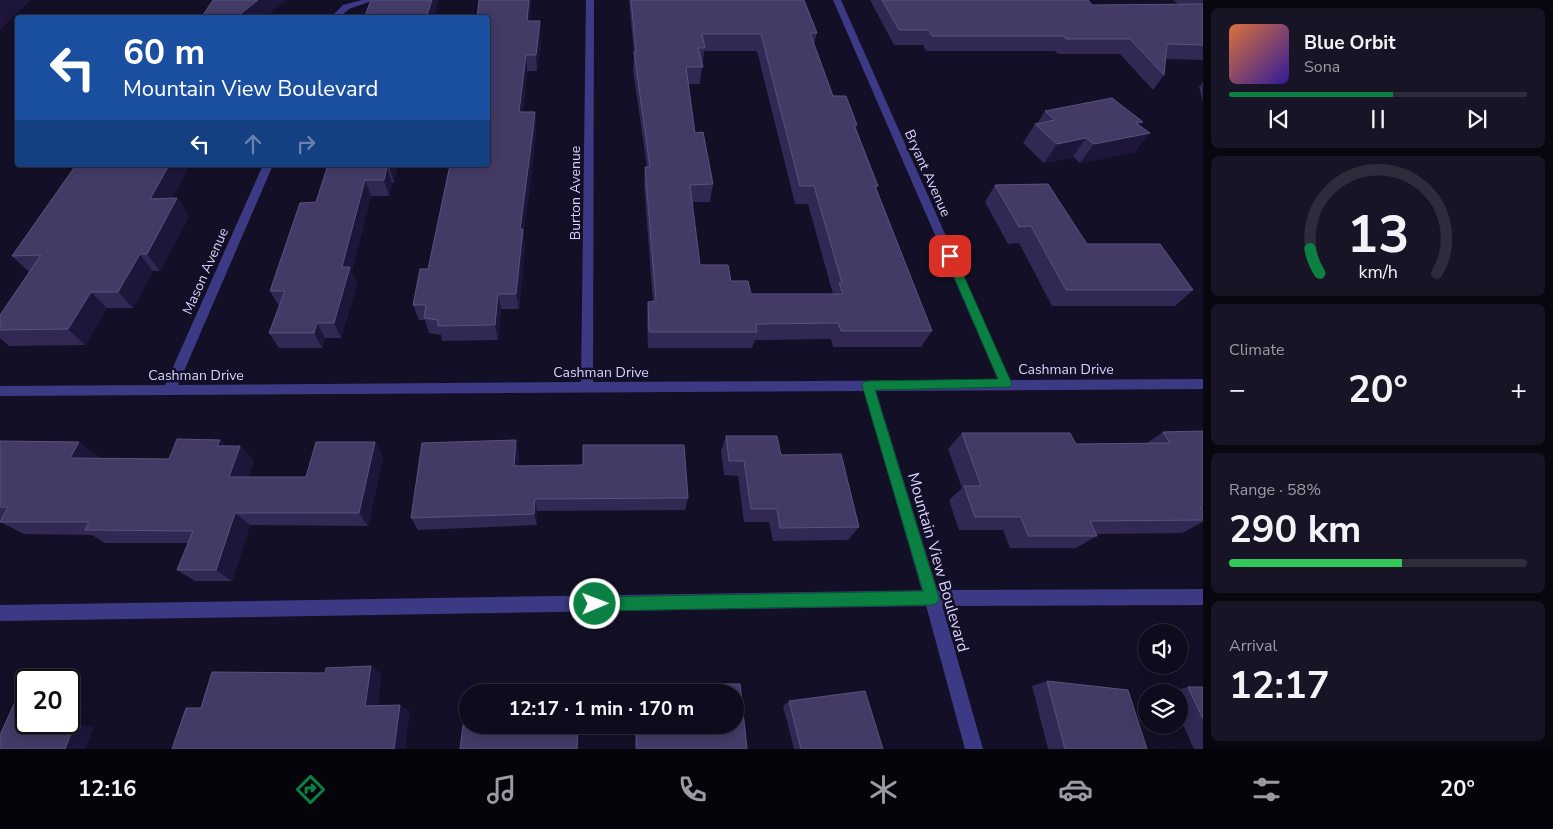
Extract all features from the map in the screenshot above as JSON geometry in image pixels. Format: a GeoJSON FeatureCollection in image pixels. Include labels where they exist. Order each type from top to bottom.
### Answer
{"type":"FeatureCollection","features":[{"type":"Feature","properties":{"kind":"street"},"geometry":{"type":"LineString","coordinates":[[337,15],[346,7],[370,0]]}},
{"type":"Feature","properties":{"kind":"street","name":"Burton Avenue"},"geometry":{"type":"LineString","coordinates":[[587,387],[590,0]]}},
{"type":"Feature","properties":{"kind":"street","name":"Bryant Avenue"},"geometry":{"type":"LineString","coordinates":[[837,0],[1006,384]]}},
{"type":"Feature","properties":{"kind":"street","name":"Mason Avenue"},"geometry":{"type":"LineString","coordinates":[[168,390],[267,167]]}},
{"type":"Feature","properties":{"kind":"street","name":"Cashman Drive"},"geometry":{"type":"LineString","coordinates":[[0,391],[1203,384]]}},
{"type":"Feature","properties":{"kind":"street","name":"Mountain View Boulevard"},"geometry":{"type":"LineString","coordinates":[[868,385],[932,598],[974,749]]}},
{"type":"Feature","properties":{"kind":"street"},"geometry":{"type":"LineString","coordinates":[[0,613],[932,598],[1203,597]]}},
{"type":"Feature","properties":{"kind":"building"},"geometry":{"type":"Polygon","coordinates":[[[213,0],[258,0],[239,15],[203,15],[213,0]]]}},
{"type":"Feature","properties":{"kind":"building"},"geometry":{"type":"Polygon","coordinates":[[[371,0],[432,0],[427,15],[365,15],[371,0]]]}},
{"type":"Feature","properties":{"kind":"building"},"geometry":{"type":"Polygon","coordinates":[[[479,0],[529,0],[527,21],[540,21],[536,55],[526,55],[519,112],[535,112],[520,229],[523,229],[516,294],[498,294],[495,325],[438,326],[438,320],[424,318],[426,305],[413,305],[420,269],[428,269],[450,167],[490,167],[490,15],[477,15],[479,0]]]}},
{"type":"Feature","properties":{"kind":"building"},"geometry":{"type":"Polygon","coordinates":[[[631,0],[804,0],[817,33],[810,33],[833,96],[846,96],[857,125],[854,125],[878,186],[875,186],[932,331],[841,331],[838,323],[756,324],[757,332],[649,332],[648,302],[656,301],[645,167],[650,167],[634,52],[636,52],[631,0]],[[702,34],[705,48],[698,48],[703,67],[686,67],[695,133],[703,132],[713,184],[690,185],[700,265],[728,265],[731,281],[748,281],[751,294],[843,294],[839,283],[842,283],[814,186],[800,186],[761,34],[702,34]]]}},
{"type":"Feature","properties":{"kind":"building"},"geometry":{"type":"Polygon","coordinates":[[[882,0],[1088,0],[1092,5],[1203,4],[1203,45],[1167,44],[1164,75],[1130,39],[1066,39],[1064,36],[932,36],[929,30],[899,30],[882,0]]]}},
{"type":"Feature","properties":{"kind":"building"},"geometry":{"type":"Polygon","coordinates":[[[1112,98],[1143,122],[1136,123],[1150,133],[1094,144],[1086,138],[1057,144],[1035,124],[1055,120],[1045,111],[1112,98]]]}},
{"type":"Feature","properties":{"kind":"building"},"geometry":{"type":"Polygon","coordinates":[[[75,167],[168,167],[150,199],[177,198],[147,254],[140,254],[118,292],[91,292],[68,329],[0,330],[0,315],[41,255],[12,256],[75,167]]]}},
{"type":"Feature","properties":{"kind":"building"},"geometry":{"type":"Polygon","coordinates":[[[327,167],[387,167],[384,180],[365,180],[342,267],[350,267],[334,323],[317,323],[314,333],[269,333],[285,291],[270,291],[300,203],[316,202],[327,167]]]}},
{"type":"Feature","properties":{"kind":"building"},"geometry":{"type":"Polygon","coordinates":[[[1048,184],[1087,244],[1160,244],[1193,290],[1066,290],[1031,226],[1019,227],[995,185],[1048,184]]]}},
{"type":"Feature","properties":{"kind":"building"},"geometry":{"type":"Polygon","coordinates":[[[1203,431],[1203,508],[1200,508],[1203,512],[1203,520],[1090,521],[1097,536],[1028,536],[1021,517],[975,517],[964,486],[981,486],[962,433],[1070,433],[1076,444],[1170,443],[1163,432],[1203,431]]]}},
{"type":"Feature","properties":{"kind":"building"},"geometry":{"type":"Polygon","coordinates":[[[726,436],[777,436],[781,455],[841,454],[859,527],[780,528],[777,509],[751,509],[744,461],[729,461],[726,436]]]}},
{"type":"Feature","properties":{"kind":"building"},"geometry":{"type":"Polygon","coordinates":[[[177,439],[220,440],[217,446],[240,446],[229,477],[306,477],[316,442],[375,442],[359,513],[235,513],[216,570],[177,570],[193,531],[85,530],[89,522],[0,522],[8,507],[0,507],[0,441],[79,442],[70,458],[169,459],[177,439]]]}},
{"type":"Feature","properties":{"kind":"building"},"geometry":{"type":"Polygon","coordinates":[[[516,440],[514,466],[583,465],[583,445],[684,445],[688,498],[535,499],[534,514],[411,518],[422,443],[516,440]]]}},
{"type":"Feature","properties":{"kind":"building"},"geometry":{"type":"Polygon","coordinates":[[[371,666],[365,706],[400,705],[394,749],[172,749],[186,708],[201,708],[212,672],[325,673],[326,668],[371,666]]]}},
{"type":"Feature","properties":{"kind":"building"},"geometry":{"type":"Polygon","coordinates":[[[1047,681],[1128,690],[1138,721],[1138,734],[1142,734],[1147,749],[1065,749],[1047,681]]]}},
{"type":"Feature","properties":{"kind":"building"},"geometry":{"type":"Polygon","coordinates":[[[1188,687],[1203,687],[1203,719],[1188,687]]]}},
{"type":"Feature","properties":{"kind":"building"},"geometry":{"type":"Polygon","coordinates":[[[865,691],[883,749],[801,749],[789,701],[865,691]]]}},
{"type":"Feature","properties":{"kind":"building"},"geometry":{"type":"Polygon","coordinates":[[[15,702],[15,734],[71,734],[65,749],[0,749],[0,735],[15,702]]]}},
{"type":"Feature","properties":{"kind":"building"},"geometry":{"type":"Polygon","coordinates":[[[744,721],[747,749],[637,749],[636,734],[744,734],[744,721]]]}},
{"type":"Feature","properties":{"kind":"building"},"geometry":{"type":"Polygon","coordinates":[[[462,734],[578,734],[577,749],[460,749],[462,734]]]}},
{"type":"Feature","properties":{"kind":"route"},"geometry":{"type":"LineString","coordinates":[[595,604],[932,598],[868,385],[1006,384],[950,256]]}}]}
